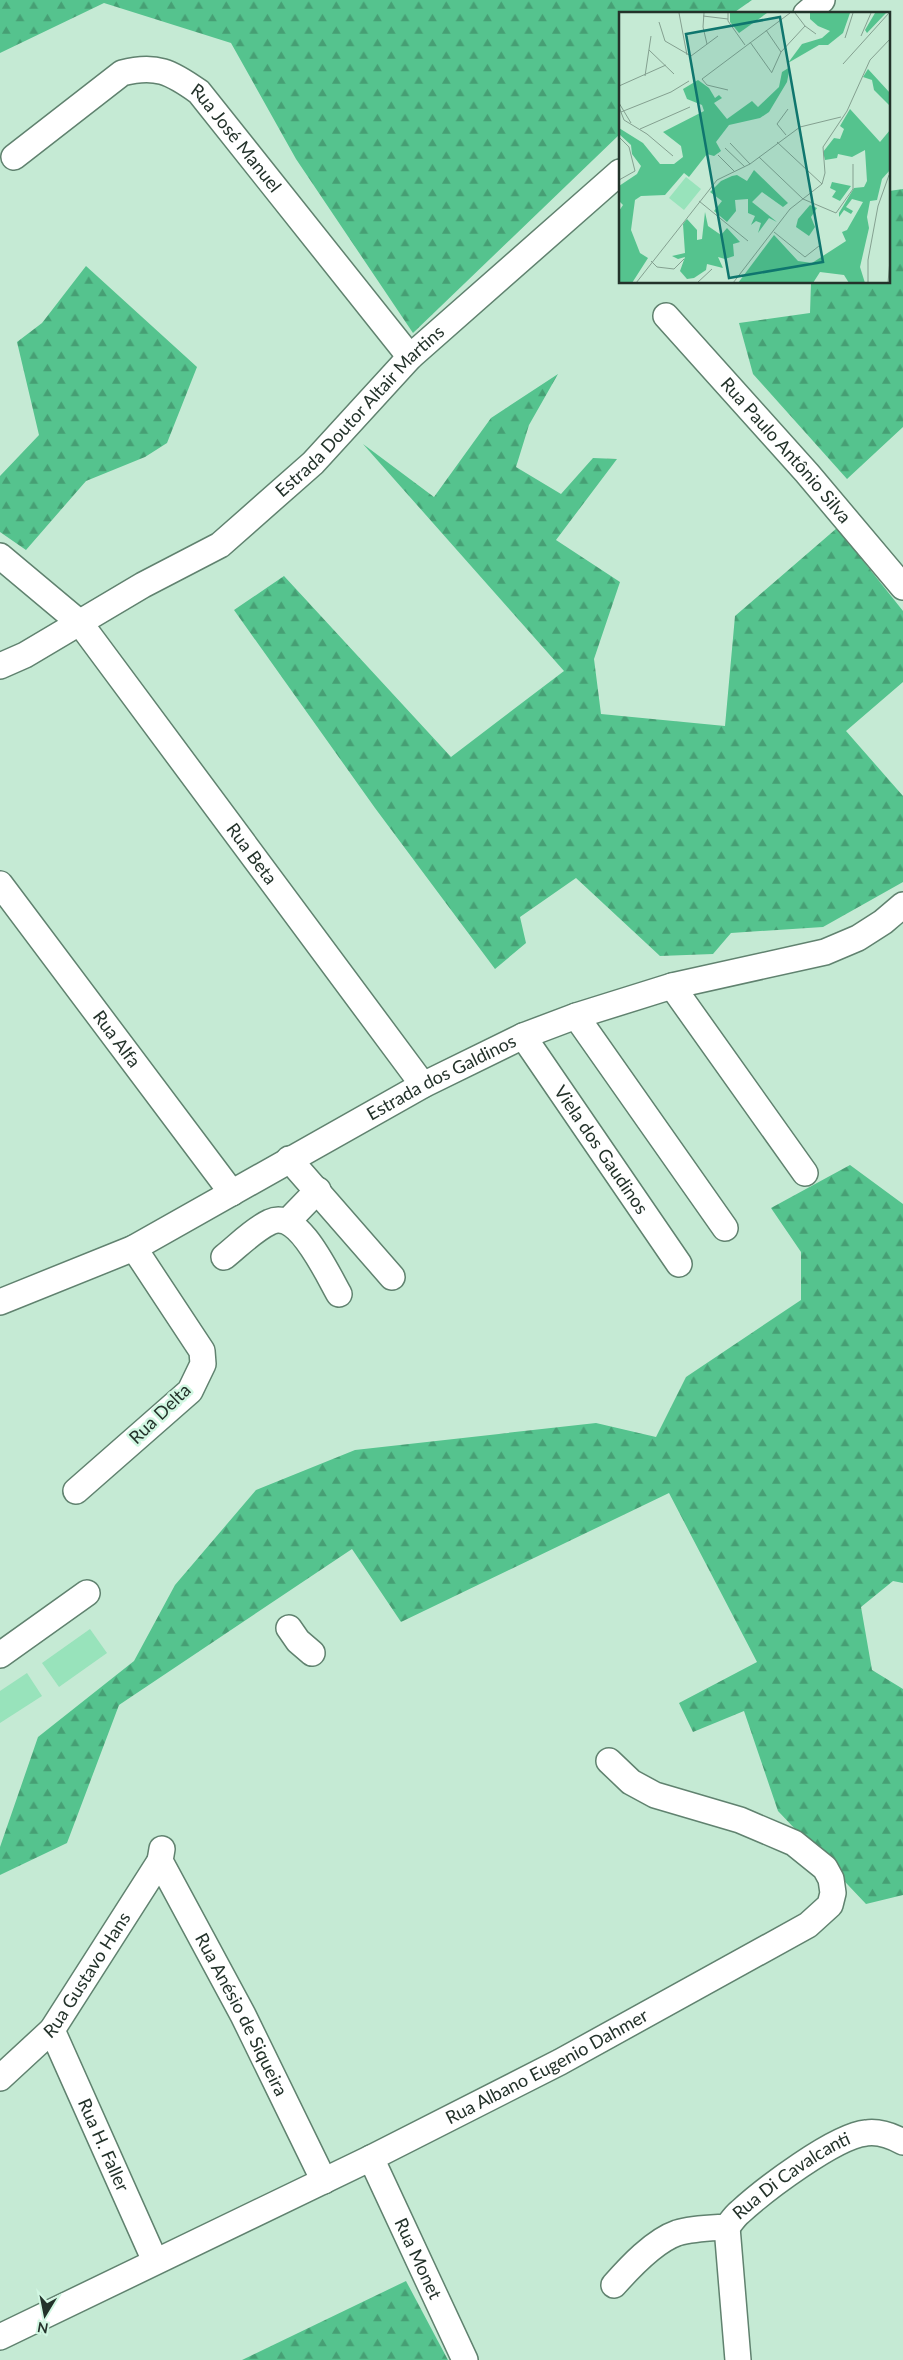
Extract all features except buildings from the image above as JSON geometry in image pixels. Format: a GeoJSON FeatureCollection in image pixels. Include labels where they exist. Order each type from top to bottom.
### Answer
{"type":"FeatureCollection","features":[{"type":"Feature","properties":{"kind":"street"},"geometry":{"type":"LineString","coordinates":[[808,12],[822,0]]}},
{"type":"Feature","properties":{"kind":"street","name":"Rua José Manuel"},"geometry":{"type":"LineString","coordinates":[[14,157],[122,73],[140,68],[164,70],[199,92],[410,357]]}},
{"type":"Feature","properties":{"kind":"street","name":"Estrada Doutor Altair Martins"},"geometry":{"type":"LineString","coordinates":[[0,666],[25,655],[143,585],[220,545],[313,463],[410,357],[619,173]]}},
{"type":"Feature","properties":{"kind":"street","name":"Rua Paulo Antônio Silva"},"geometry":{"type":"LineString","coordinates":[[666,316],[807,473],[903,587]]}},
{"type":"Feature","properties":{"kind":"street","name":"Rua Beta"},"geometry":{"type":"LineString","coordinates":[[0,556],[80,623],[423,1085]]}},
{"type":"Feature","properties":{"kind":"street","name":"Rua Alfa"},"geometry":{"type":"LineString","coordinates":[[0,884],[232,1193]]}},
{"type":"Feature","properties":{"kind":"street","name":"Estrada dos Galdinos"},"geometry":{"type":"LineString","coordinates":[[0,1302],[134,1248],[423,1085],[522,1036],[576,1016],[672,986],[825,952],[858,938],[903,905]]}},
{"type":"Feature","properties":{"kind":"street"},"geometry":{"type":"LineString","coordinates":[[672,986],[805,1173]]}},
{"type":"Feature","properties":{"kind":"street"},"geometry":{"type":"LineString","coordinates":[[576,1016],[725,1228]]}},
{"type":"Feature","properties":{"kind":"street","name":"Viela dos Gaudinos"},"geometry":{"type":"LineString","coordinates":[[522,1036],[678,1264]]}},
{"type":"Feature","properties":{"kind":"street"},"geometry":{"type":"LineString","coordinates":[[289,1159],[392,1277]]}},
{"type":"Feature","properties":{"kind":"street"},"geometry":{"type":"LineString","coordinates":[[288,1222],[318,1190]]}},
{"type":"Feature","properties":{"kind":"street"},"geometry":{"type":"LineString","coordinates":[[224,1257],[270,1221],[288,1222],[303,1234],[339,1294]]}},
{"type":"Feature","properties":{"kind":"street","name":"Rua Delta"},"geometry":{"type":"LineString","coordinates":[[76,1491],[190,1391],[203,1364],[202,1351],[134,1248]]}},
{"type":"Feature","properties":{"kind":"street"},"geometry":{"type":"LineString","coordinates":[[0,1655],[87,1593]]}},
{"type":"Feature","properties":{"kind":"street"},"geometry":{"type":"LineString","coordinates":[[289,1628],[298,1641],[312,1653]]}},
{"type":"Feature","properties":{"kind":"street","name":"Rua Albano Eugenio Dahmer"},"geometry":{"type":"LineString","coordinates":[[0,2337],[372,2158],[603,2039],[808,1925],[830,1905],[833,1893],[831,1879],[825,1868],[794,1843],[740,1820],[655,1795],[632,1782],[609,1761]]}},
{"type":"Feature","properties":{"kind":"street","name":"Rua Gustavo Hans"},"geometry":{"type":"LineString","coordinates":[[0,2078],[52,2030],[161,1855]]}},
{"type":"Feature","properties":{"kind":"street","name":"Rua Anésio de Siqueira"},"geometry":{"type":"LineString","coordinates":[[161,1855],[324,2181]]}},
{"type":"Feature","properties":{"kind":"street","name":"Rua H. Faller"},"geometry":{"type":"LineString","coordinates":[[52,2030],[155,2261]]}},
{"type":"Feature","properties":{"kind":"street","name":"Rua Di Cavalcanti"},"geometry":{"type":"LineString","coordinates":[[614,2285],[632,2264],[676,2234],[702,2228],[727,2227],[738,2213],[754,2200],[831,2145],[866,2133],[879,2133],[903,2142]]}},
{"type":"Feature","properties":{"kind":"street","name":"Rua Monet"},"geometry":{"type":"LineString","coordinates":[[372,2158],[465,2360]]}},
{"type":"Feature","properties":{"kind":"street"},"geometry":{"type":"LineString","coordinates":[[727,2227],[738,2360]]}},
{"type":"Feature","properties":{"kind":"green space"},"geometry":{"type":"Polygon","coordinates":[[[0,0],[752,0],[735,12],[619,12],[619,135],[413,333],[296,159],[231,43],[104,3],[0,53],[0,0]]]}},
{"type":"Feature","properties":{"kind":"green space"},"geometry":{"type":"Polygon","coordinates":[[[903,189],[903,427],[847,479],[753,374],[739,323],[810,313],[811,284],[890,284],[890,191],[903,189]]]}},
{"type":"Feature","properties":{"kind":"green space"},"geometry":{"type":"Polygon","coordinates":[[[86,266],[197,367],[167,443],[145,457],[86,481],[26,550],[0,532],[0,476],[39,435],[17,342],[42,323],[86,266]]]}},
{"type":"Feature","properties":{"kind":"green space"},"geometry":{"type":"Polygon","coordinates":[[[558,374],[529,425],[516,467],[561,494],[593,458],[617,459],[556,540],[620,582],[594,659],[601,714],[725,726],[735,616],[837,528],[903,611],[903,682],[846,731],[903,796],[903,882],[823,927],[731,933],[713,954],[660,956],[576,878],[520,917],[526,943],[495,969],[375,808],[234,610],[284,576],[451,757],[564,671],[363,444],[434,497],[491,418],[558,374]]]}},
{"type":"Feature","properties":{"kind":"green space"},"geometry":{"type":"Polygon","coordinates":[[[850,1165],[903,1204],[903,1583],[893,1581],[861,1607],[872,1670],[903,1689],[903,1895],[866,1904],[778,1811],[744,1711],[693,1732],[679,1703],[757,1662],[669,1493],[401,1622],[352,1549],[119,1705],[67,1843],[0,1875],[0,1847],[38,1737],[134,1661],[175,1585],[256,1490],[355,1450],[596,1423],[656,1437],[686,1377],[801,1300],[801,1252],[771,1208],[850,1165]]]}},
{"type":"Feature","properties":{"kind":"green space"},"geometry":{"type":"Polygon","coordinates":[[[90,1629],[107,1653],[59,1687],[42,1663],[90,1629]]]}},
{"type":"Feature","properties":{"kind":"green space"},"geometry":{"type":"Polygon","coordinates":[[[27,1673],[42,1696],[0,1723],[0,1691],[27,1673]]]}},
{"type":"Feature","properties":{"kind":"green space"},"geometry":{"type":"Polygon","coordinates":[[[406,2281],[448,2360],[242,2360],[406,2281]]]}}]}
